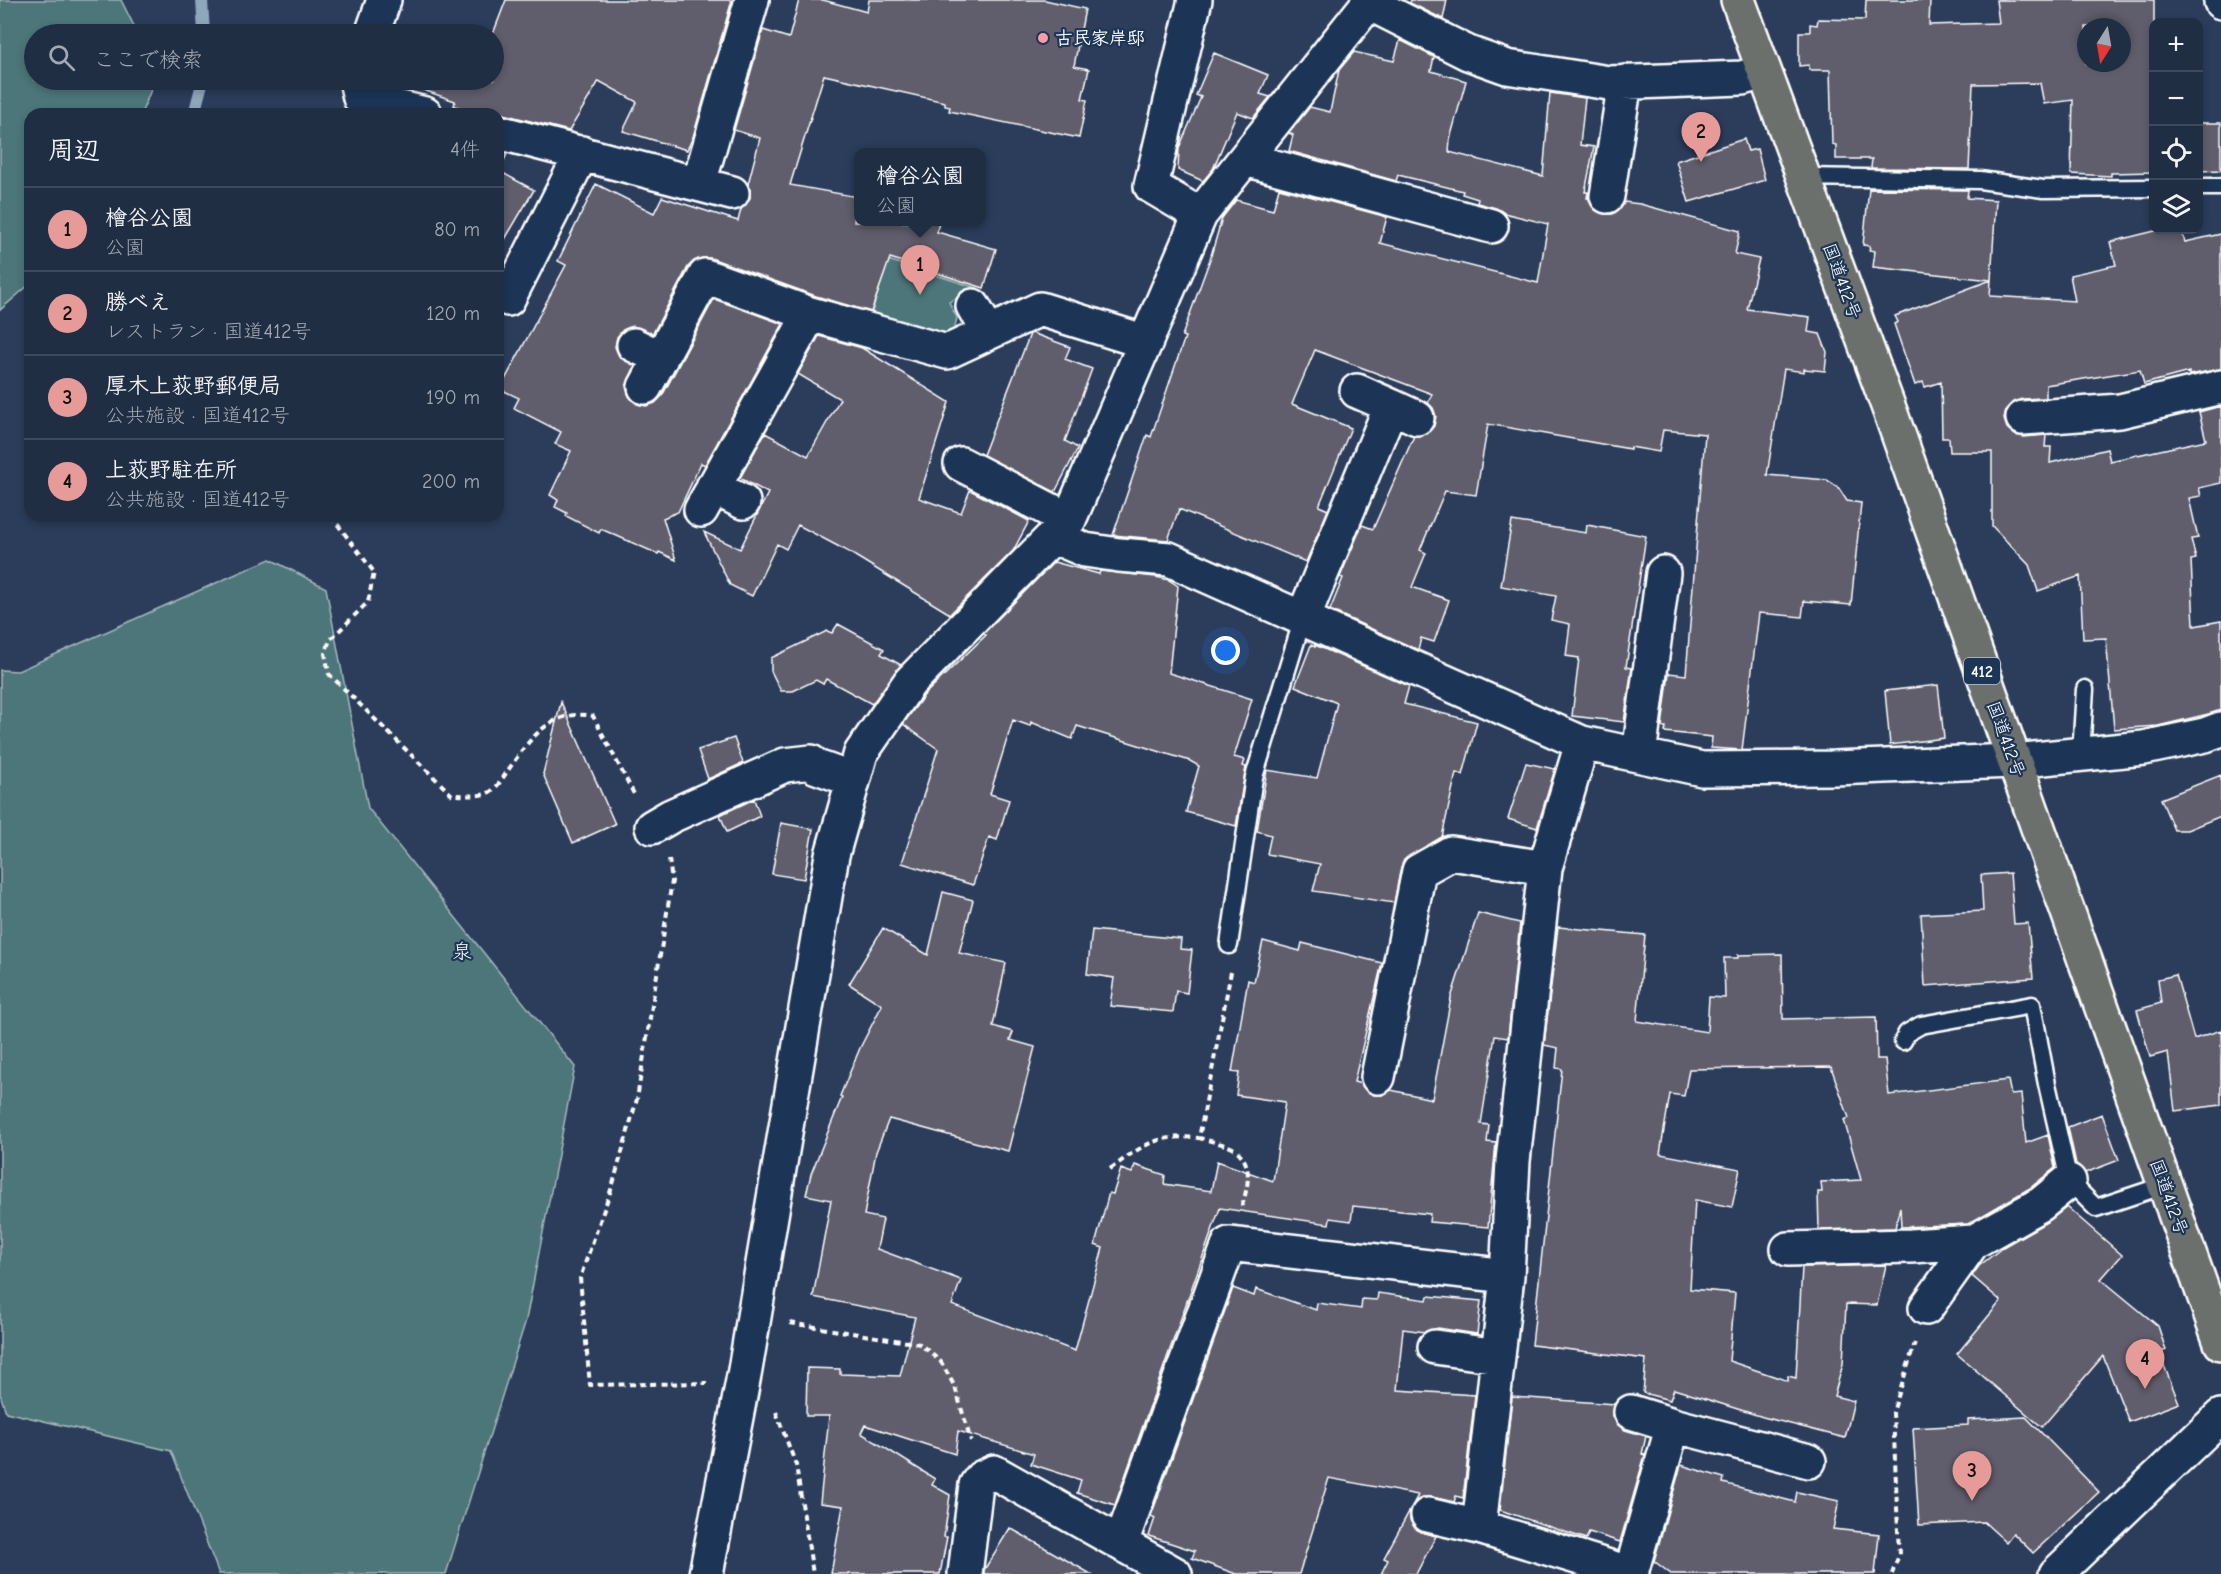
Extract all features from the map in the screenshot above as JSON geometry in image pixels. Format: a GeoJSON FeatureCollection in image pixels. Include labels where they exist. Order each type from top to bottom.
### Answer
{"type":"FeatureCollection","features":[{"type":"Feature","properties":{"kind":"highway","name":"国道412号"},"geometry":{"type":"LineString","coordinates":[[1738,0],[1891,414],[2221,1343]]}},
{"type":"Feature","properties":{"kind":"street"},"geometry":{"type":"LineString","coordinates":[[376,24],[384,0]]}},
{"type":"Feature","properties":{"kind":"street"},"geometry":{"type":"LineString","coordinates":[[699,183],[752,0]]}},
{"type":"Feature","properties":{"kind":"street"},"geometry":{"type":"LineString","coordinates":[[1196,0],[1151,186],[1200,215]]}},
{"type":"Feature","properties":{"kind":"street"},"geometry":{"type":"LineString","coordinates":[[706,1574],[754,1317],[832,855],[861,753],[910,682],[1061,529],[1146,342],[1200,215],[1370,1],[1468,53],[1507,67],[1609,83],[1742,78],[1764,72]]}},
{"type":"Feature","properties":{"kind":"street"},"geometry":{"type":"LineString","coordinates":[[1607,196],[1625,82]]}},
{"type":"Feature","properties":{"kind":"street"},"geometry":{"type":"LineString","coordinates":[[358,90],[360,98],[401,108]]}},
{"type":"Feature","properties":{"kind":"street"},"geometry":{"type":"LineString","coordinates":[[504,134],[732,193]]}},
{"type":"Feature","properties":{"kind":"street"},"geometry":{"type":"LineString","coordinates":[[508,299],[537,272],[582,153]]}},
{"type":"Feature","properties":{"kind":"street"},"geometry":{"type":"LineString","coordinates":[[1245,159],[1452,229],[1491,226]]}},
{"type":"Feature","properties":{"kind":"street"},"geometry":{"type":"LineString","coordinates":[[645,387],[647,352],[705,276],[810,314],[947,352],[980,319],[1040,309],[1146,342]]}},
{"type":"Feature","properties":{"kind":"street"},"geometry":{"type":"LineString","coordinates":[[743,502],[707,498],[810,314]]}},
{"type":"Feature","properties":{"kind":"street"},"geometry":{"type":"LineString","coordinates":[[2023,418],[2124,425],[2221,387]]}},
{"type":"Feature","properties":{"kind":"street"},"geometry":{"type":"LineString","coordinates":[[1303,618],[1404,412],[1357,391]]}},
{"type":"Feature","properties":{"kind":"street"},"geometry":{"type":"LineString","coordinates":[[961,464],[1061,529],[1085,550],[1169,559],[1582,742],[1702,769],[1834,768],[2013,761],[2144,748],[2205,735],[2221,729]]}},
{"type":"Feature","properties":{"kind":"street"},"geometry":{"type":"LineString","coordinates":[[1640,755],[1663,573]]}},
{"type":"Feature","properties":{"kind":"street"},"geometry":{"type":"LineString","coordinates":[[1479,1527],[1507,1276],[1513,1161],[1545,868],[1582,742]]}},
{"type":"Feature","properties":{"kind":"street"},"geometry":{"type":"LineString","coordinates":[[652,827],[671,816],[785,765],[810,762],[817,767],[853,780]]}},
{"type":"Feature","properties":{"kind":"street"},"geometry":{"type":"LineString","coordinates":[[1378,1077],[1419,871],[1451,854],[1545,868]]}},
{"type":"Feature","properties":{"kind":"street"},"geometry":{"type":"LineString","coordinates":[[1788,1249],[1972,1242],[2041,1204],[2069,1180]]}},
{"type":"Feature","properties":{"kind":"street"},"geometry":{"type":"LineString","coordinates":[[1926,1308],[1972,1242]]}},
{"type":"Feature","properties":{"kind":"street"},"geometry":{"type":"LineString","coordinates":[[1121,1543],[1229,1244],[1507,1276]]}},
{"type":"Feature","properties":{"kind":"street"},"geometry":{"type":"LineString","coordinates":[[1435,1347],[1498,1356]]}},
{"type":"Feature","properties":{"kind":"street"},"geometry":{"type":"LineString","coordinates":[[1631,1412],[1794,1466]]}},
{"type":"Feature","properties":{"kind":"street"},"geometry":{"type":"LineString","coordinates":[[2056,1574],[2221,1416]]}},
{"type":"Feature","properties":{"kind":"street"},"geometry":{"type":"LineString","coordinates":[[1428,1515],[1479,1527],[1632,1574],[1673,1425]]}},
{"type":"Feature","properties":{"kind":"street"},"geometry":{"type":"LineString","coordinates":[[964,1574],[976,1485],[981,1478],[994,1472],[1175,1574]]}},
{"type":"Feature","properties":{"kind":"lane"},"geometry":{"type":"LineString","coordinates":[[1803,177],[1980,180],[2043,189],[2149,188]]}},
{"type":"Feature","properties":{"kind":"lane"},"geometry":{"type":"LineString","coordinates":[[2203,187],[2221,187]]}},
{"type":"Feature","properties":{"kind":"lane"},"geometry":{"type":"LineString","coordinates":[[1229,945],[1254,777],[1303,618]]}},
{"type":"Feature","properties":{"kind":"lane"},"geometry":{"type":"LineString","coordinates":[[2081,754],[2085,689]]}},
{"type":"Feature","properties":{"kind":"lane"},"geometry":{"type":"LineString","coordinates":[[1903,1041],[1908,1034],[1921,1025],[2032,1005],[2069,1180],[2096,1208],[2165,1185]]}},
{"type":"Feature","properties":{"kind":"path"},"geometry":{"type":"LineString","coordinates":[[336,522],[374,572],[368,602],[330,640],[325,653],[329,674],[452,795],[487,794],[496,788],[520,752],[539,729],[558,719],[580,714],[593,716],[670,860],[672,881],[637,1099],[613,1184],[580,1278],[590,1385],[715,1383],[763,1375],[796,1465],[813,1574]]}},
{"type":"Feature","properties":{"kind":"path"},"geometry":{"type":"LineString","coordinates":[[1199,1138],[1233,962],[1229,945]]}},
{"type":"Feature","properties":{"kind":"path"},"geometry":{"type":"LineString","coordinates":[[1110,1169],[1148,1142],[1181,1136],[1199,1138],[1235,1150],[1247,1166],[1248,1187],[1229,1244]]}},
{"type":"Feature","properties":{"kind":"path"},"geometry":{"type":"LineString","coordinates":[[1892,1574],[1899,1555],[1893,1412],[1926,1308]]}},
{"type":"Feature","properties":{"kind":"path"},"geometry":{"type":"LineString","coordinates":[[754,1317],[920,1344],[941,1362],[955,1387],[981,1478]]}},
{"type":"Feature","properties":{"kind":"green space"},"geometry":{"type":"Polygon","coordinates":[[[0,0],[121,0],[133,24],[24,24],[24,90],[151,90],[143,108],[24,108],[24,289],[0,310],[0,0]]]}},
{"type":"Feature","properties":{"kind":"green space"},"geometry":{"type":"Polygon","coordinates":[[[888,260],[977,288],[949,302],[957,318],[953,334],[945,339],[871,315],[888,260]]]}},
{"type":"Feature","properties":{"kind":"green space"},"geometry":{"type":"Polygon","coordinates":[[[270,559],[326,588],[368,808],[575,1067],[526,1320],[446,1574],[219,1574],[171,1451],[6,1412],[0,1394],[0,670],[18,671],[270,559]]]}},
{"type":"Feature","properties":{"kind":"building"},"geometry":{"type":"Polygon","coordinates":[[[506,0],[732,0],[693,137],[687,150],[623,131],[637,102],[599,81],[569,131],[504,114],[504,108],[454,106],[455,101],[423,90],[504,90],[504,24],[497,24],[506,0]]]}},
{"type":"Feature","properties":{"kind":"building"},"geometry":{"type":"Polygon","coordinates":[[[799,0],[823,0],[867,12],[869,0],[1045,0],[1085,9],[1074,66],[1089,69],[1082,99],[1087,100],[1079,138],[949,111],[950,107],[945,106],[945,102],[824,75],[790,185],[854,196],[854,226],[938,226],[937,232],[996,249],[984,288],[890,258],[871,312],[816,296],[711,258],[702,258],[694,261],[688,267],[653,333],[633,326],[623,330],[617,337],[615,347],[619,356],[635,366],[626,387],[629,396],[637,404],[646,406],[655,403],[662,396],[714,299],[783,324],[705,465],[701,463],[678,512],[663,518],[676,560],[601,529],[599,533],[566,516],[567,513],[555,507],[558,500],[550,495],[571,451],[555,444],[561,432],[514,408],[519,398],[504,391],[504,381],[566,265],[558,261],[596,184],[654,213],[662,197],[738,221],[741,209],[750,198],[748,184],[760,138],[734,130],[763,30],[789,38],[799,0]]]}},
{"type":"Feature","properties":{"kind":"building"},"geometry":{"type":"Polygon","coordinates":[[[1411,0],[1447,0],[1443,19],[1410,3],[1411,0]]]}},
{"type":"Feature","properties":{"kind":"building"},"geometry":{"type":"Polygon","coordinates":[[[1866,0],[1930,0],[1929,25],[1999,23],[1996,0],[2154,0],[2154,18],[2149,18],[2149,172],[2111,173],[2111,176],[2071,174],[2073,100],[2044,104],[2040,83],[1973,84],[1969,169],[1871,168],[1872,159],[1836,159],[1836,145],[1832,144],[1830,70],[1809,70],[1809,65],[1799,66],[1799,32],[1810,32],[1810,24],[1817,25],[1818,19],[1865,20],[1866,0]]]}},
{"type":"Feature","properties":{"kind":"building"},"geometry":{"type":"Polygon","coordinates":[[[1400,40],[1434,57],[1431,71],[1466,81],[1450,139],[1449,152],[1543,176],[1550,93],[1585,98],[1580,145],[1594,147],[1585,192],[1588,192],[1587,198],[1595,210],[1604,214],[1613,214],[1621,208],[1624,202],[1640,204],[1740,231],[1735,254],[1759,259],[1747,309],[1810,317],[1808,332],[1820,334],[1827,352],[1825,371],[1804,369],[1804,372],[1784,369],[1767,475],[1827,480],[1838,487],[1847,501],[1861,503],[1851,605],[1804,601],[1802,617],[1759,613],[1742,750],[1711,748],[1712,737],[1665,732],[1666,727],[1662,727],[1669,673],[1686,675],[1705,434],[1663,430],[1659,452],[1488,424],[1476,495],[1445,491],[1420,550],[1426,553],[1412,587],[1449,600],[1434,642],[1421,638],[1418,650],[1330,610],[1343,578],[1340,577],[1362,525],[1373,529],[1414,436],[1427,434],[1434,426],[1436,416],[1428,403],[1432,394],[1315,350],[1292,404],[1351,428],[1319,506],[1328,510],[1306,562],[1179,509],[1168,540],[1113,535],[1147,435],[1151,437],[1222,218],[1236,200],[1273,210],[1279,188],[1387,217],[1380,243],[1538,283],[1548,224],[1504,213],[1496,208],[1477,203],[1478,199],[1462,194],[1463,191],[1398,175],[1396,181],[1289,151],[1293,135],[1289,133],[1310,107],[1330,112],[1339,70],[1354,52],[1394,61],[1400,40]]]}},
{"type":"Feature","properties":{"kind":"building"},"geometry":{"type":"Polygon","coordinates":[[[1214,53],[1268,75],[1260,94],[1270,97],[1253,118],[1237,112],[1213,169],[1203,181],[1178,170],[1179,148],[1201,97],[1196,95],[1214,53]]]}},
{"type":"Feature","properties":{"kind":"building"},"geometry":{"type":"Polygon","coordinates":[[[2203,123],[2221,123],[2221,170],[2203,171],[2203,123]]]}},
{"type":"Feature","properties":{"kind":"building"},"geometry":{"type":"Polygon","coordinates":[[[1744,139],[1748,151],[1757,149],[1765,180],[1689,202],[1676,161],[1744,139]]]}},
{"type":"Feature","properties":{"kind":"building"},"geometry":{"type":"Polygon","coordinates":[[[504,174],[534,190],[504,241],[504,174]]]}},
{"type":"Feature","properties":{"kind":"building"},"geometry":{"type":"Polygon","coordinates":[[[1869,189],[1968,190],[1967,198],[1996,200],[1991,280],[1873,267],[1875,251],[1869,250],[1870,246],[1863,245],[1869,189]]]}},
{"type":"Feature","properties":{"kind":"building"},"geometry":{"type":"Polygon","coordinates":[[[2149,232],[2182,234],[2185,242],[2221,234],[2221,369],[2189,375],[2189,372],[2144,384],[2140,370],[2046,385],[2046,398],[2022,399],[2013,402],[2006,409],[2004,419],[2007,428],[2015,435],[2024,437],[2046,435],[2045,447],[2051,447],[2050,463],[2107,449],[2110,461],[2206,440],[2199,412],[2221,406],[2221,483],[2199,488],[2201,496],[2189,498],[2198,538],[2191,539],[2196,559],[2191,560],[2194,626],[2221,621],[2221,711],[2158,726],[2114,729],[2106,638],[2083,639],[2080,576],[2038,591],[2029,565],[1992,526],[1992,452],[1950,452],[1949,438],[1942,438],[1941,382],[1925,387],[1923,382],[1915,385],[1894,324],[1898,322],[1895,316],[1991,280],[1990,296],[2075,301],[2070,275],[2116,265],[2110,242],[2149,232]]]}},
{"type":"Feature","properties":{"kind":"building"},"geometry":{"type":"Polygon","coordinates":[[[1032,333],[1070,347],[1065,359],[1092,369],[1065,441],[1078,448],[1055,492],[983,455],[1032,333]]]}},
{"type":"Feature","properties":{"kind":"building"},"geometry":{"type":"Polygon","coordinates":[[[819,336],[862,348],[949,402],[919,498],[961,513],[970,490],[1029,521],[1013,551],[950,614],[847,551],[798,525],[786,549],[777,544],[752,596],[730,585],[704,532],[740,549],[768,493],[740,478],[765,433],[808,456],[840,399],[798,374],[819,336]]]}},
{"type":"Feature","properties":{"kind":"building"},"geometry":{"type":"Polygon","coordinates":[[[1512,521],[1586,533],[1587,525],[1646,536],[1626,667],[1632,668],[1624,722],[1572,716],[1579,658],[1566,656],[1570,624],[1551,620],[1556,596],[1501,586],[1512,521]]]}},
{"type":"Feature","properties":{"kind":"building"},"geometry":{"type":"Polygon","coordinates":[[[1054,562],[1099,574],[1100,571],[1156,577],[1169,580],[1178,586],[1169,673],[1252,699],[1234,757],[1245,760],[1243,766],[1246,767],[1236,826],[1186,812],[1199,766],[1190,761],[1077,726],[1072,739],[1031,722],[1030,726],[1013,720],[990,794],[1009,800],[997,840],[989,837],[973,885],[902,863],[938,749],[903,724],[925,694],[986,635],[983,634],[1054,562]]]}},
{"type":"Feature","properties":{"kind":"building"},"geometry":{"type":"Polygon","coordinates":[[[838,624],[884,649],[881,654],[901,665],[872,704],[826,679],[823,684],[816,680],[793,691],[781,691],[771,671],[771,658],[827,631],[832,633],[838,624]]]}},
{"type":"Feature","properties":{"kind":"building"},"geometry":{"type":"Polygon","coordinates":[[[1311,645],[1409,686],[1404,704],[1477,722],[1463,775],[1456,773],[1442,837],[1404,860],[1394,903],[1313,891],[1320,864],[1267,854],[1271,835],[1257,831],[1267,770],[1317,778],[1337,703],[1295,686],[1311,645]]]}},
{"type":"Feature","properties":{"kind":"building"},"geometry":{"type":"Polygon","coordinates":[[[1938,685],[1944,738],[1890,745],[1885,691],[1938,685]]]}},
{"type":"Feature","properties":{"kind":"building"},"geometry":{"type":"Polygon","coordinates":[[[561,702],[615,824],[573,843],[543,774],[561,702]]]}},
{"type":"Feature","properties":{"kind":"building"},"geometry":{"type":"Polygon","coordinates":[[[734,738],[743,763],[708,779],[698,750],[734,738]]]}},
{"type":"Feature","properties":{"kind":"building"},"geometry":{"type":"Polygon","coordinates":[[[1526,763],[1555,769],[1537,828],[1508,819],[1526,763]]]}},
{"type":"Feature","properties":{"kind":"building"},"geometry":{"type":"Polygon","coordinates":[[[2221,775],[2221,816],[2187,830],[2174,830],[2161,799],[2221,775]]]}},
{"type":"Feature","properties":{"kind":"building"},"geometry":{"type":"Polygon","coordinates":[[[754,799],[760,816],[727,832],[720,815],[754,799]]]}},
{"type":"Feature","properties":{"kind":"building"},"geometry":{"type":"Polygon","coordinates":[[[781,823],[813,829],[804,879],[772,874],[781,823]]]}},
{"type":"Feature","properties":{"kind":"building"},"geometry":{"type":"Polygon","coordinates":[[[2010,873],[2014,924],[2028,923],[2033,978],[1925,986],[1921,914],[1983,911],[1981,875],[2010,873]]]}},
{"type":"Feature","properties":{"kind":"building"},"geometry":{"type":"Polygon","coordinates":[[[943,892],[973,900],[959,953],[1006,963],[993,1026],[1013,1032],[1010,1040],[1035,1047],[1008,1151],[889,1119],[876,1152],[864,1215],[883,1219],[877,1249],[961,1280],[952,1305],[1075,1351],[1103,1248],[1095,1245],[1109,1193],[1113,1194],[1121,1169],[1132,1173],[1135,1165],[1165,1175],[1164,1184],[1211,1191],[1217,1161],[1273,1181],[1285,1102],[1236,1095],[1239,1073],[1232,1072],[1248,980],[1254,982],[1263,941],[1300,951],[1302,943],[1382,963],[1354,1082],[1361,1084],[1366,1091],[1374,1095],[1383,1095],[1391,1090],[1432,1099],[1451,998],[1478,913],[1520,923],[1508,1038],[1495,1036],[1481,1124],[1489,1125],[1487,1142],[1496,1143],[1488,1227],[1429,1222],[1430,1214],[1353,1206],[1351,1221],[1330,1218],[1329,1224],[1220,1208],[1115,1505],[1077,1493],[1081,1480],[1031,1464],[1034,1454],[958,1431],[955,1454],[865,1425],[861,1433],[935,1479],[932,1485],[950,1495],[944,1537],[947,1537],[940,1574],[831,1574],[843,1506],[820,1503],[829,1416],[806,1416],[807,1368],[840,1369],[840,1374],[900,1376],[915,1317],[813,1297],[831,1200],[806,1195],[811,1174],[842,1097],[840,1096],[860,1048],[882,1005],[849,984],[883,928],[928,955],[943,892]]]}},
{"type":"Feature","properties":{"kind":"building"},"geometry":{"type":"Polygon","coordinates":[[[1558,927],[1645,935],[1637,1021],[1707,1032],[1709,997],[1725,998],[1724,958],[1738,958],[1738,955],[1782,954],[1783,1019],[1876,1017],[1877,1059],[1885,1059],[1889,1095],[2008,1080],[2011,1095],[2021,1094],[2026,1143],[2048,1135],[2055,1168],[2030,1188],[1968,1224],[1901,1227],[1900,1207],[1895,1228],[1819,1230],[1818,1192],[1822,1192],[1821,1182],[1861,1180],[1844,1120],[1849,1118],[1831,1067],[1689,1069],[1684,1096],[1670,1094],[1660,1154],[1740,1169],[1732,1207],[1695,1200],[1690,1289],[1735,1293],[1729,1361],[1788,1381],[1788,1376],[1796,1378],[1802,1267],[1886,1265],[1877,1305],[1846,1304],[1843,1364],[1834,1396],[1854,1401],[1845,1438],[1763,1417],[1674,1389],[1670,1400],[1643,1393],[1646,1359],[1532,1345],[1562,1069],[1556,1068],[1558,1048],[1544,1045],[1558,927]]]}},
{"type":"Feature","properties":{"kind":"building"},"geometry":{"type":"Polygon","coordinates":[[[1092,930],[1181,939],[1180,949],[1192,950],[1187,993],[1176,991],[1173,1012],[1110,1006],[1114,978],[1087,974],[1092,930]]]}},
{"type":"Feature","properties":{"kind":"building"},"geometry":{"type":"Polygon","coordinates":[[[2176,975],[2194,1039],[2221,1030],[2221,1105],[2175,1111],[2168,1052],[2150,1057],[2137,1010],[2161,1003],[2158,979],[2176,975]]]}},
{"type":"Feature","properties":{"kind":"building"},"geometry":{"type":"Polygon","coordinates":[[[2102,1114],[2119,1160],[2085,1173],[2076,1164],[2068,1127],[2102,1114]]]}},
{"type":"Feature","properties":{"kind":"building"},"geometry":{"type":"Polygon","coordinates":[[[2067,1207],[2122,1255],[2101,1279],[2158,1326],[2166,1350],[2159,1353],[2179,1403],[2129,1422],[2103,1356],[2042,1427],[1957,1354],[2001,1301],[1972,1276],[1979,1266],[2003,1247],[2050,1220],[2067,1207]]]}},
{"type":"Feature","properties":{"kind":"building"},"geometry":{"type":"Polygon","coordinates":[[[1233,1288],[1254,1296],[1256,1289],[1316,1310],[1317,1303],[1361,1309],[1362,1299],[1377,1300],[1378,1293],[1427,1300],[1428,1296],[1481,1301],[1477,1334],[1438,1328],[1425,1332],[1403,1329],[1397,1390],[1475,1395],[1463,1498],[1456,1496],[1454,1502],[1423,1497],[1415,1502],[1410,1510],[1410,1520],[1415,1528],[1436,1536],[1416,1574],[1381,1574],[1388,1560],[1384,1558],[1418,1495],[1329,1478],[1299,1574],[1236,1574],[1192,1558],[1195,1551],[1149,1536],[1155,1518],[1151,1516],[1233,1288]]]}},
{"type":"Feature","properties":{"kind":"building"},"geometry":{"type":"Polygon","coordinates":[[[1512,1397],[1615,1404],[1613,1416],[1618,1425],[1625,1430],[1646,1436],[1642,1454],[1645,1455],[1620,1542],[1589,1532],[1586,1539],[1500,1510],[1512,1397]]]}},
{"type":"Feature","properties":{"kind":"building"},"geometry":{"type":"Polygon","coordinates":[[[2026,1417],[2099,1492],[2033,1553],[2013,1533],[2006,1542],[1984,1522],[1919,1525],[1913,1428],[1968,1425],[1968,1420],[2026,1417]]]}},
{"type":"Feature","properties":{"kind":"building"},"geometry":{"type":"Polygon","coordinates":[[[1681,1465],[1724,1478],[1723,1483],[1795,1502],[1797,1492],[1839,1501],[1833,1529],[1879,1534],[1875,1574],[1671,1574],[1654,1561],[1681,1465]]]}},
{"type":"Feature","properties":{"kind":"building"},"geometry":{"type":"Polygon","coordinates":[[[1010,1528],[1091,1574],[984,1574],[984,1570],[1010,1528]]]}},
{"type":"Feature","properties":{"kind":"waterway"},"geometry":{"type":"LineString","coordinates":[[202,0],[203,24]]}},
{"type":"Feature","properties":{"kind":"waterway"},"geometry":{"type":"LineString","coordinates":[[196,108],[200,90]]}},
{"type":"Feature","properties":{"kind":"place","name":"古民家岸邸"},"geometry":{"type":"Point","coordinates":[1043,38]}},
{"type":"Feature","properties":{"kind":"place","name":"勝べえ"},"geometry":{"type":"Point","coordinates":[1701,162]}},
{"type":"Feature","properties":{"kind":"place","name":"檜谷公園"},"geometry":{"type":"Point","coordinates":[920,295]}},
{"type":"Feature","properties":{"kind":"place","name":"上荻野駐在所"},"geometry":{"type":"Point","coordinates":[2145,1389]}},
{"type":"Feature","properties":{"kind":"place","name":"厚木上荻野郵便局"},"geometry":{"type":"Point","coordinates":[1972,1501]}},
{"type":"Feature","properties":{"kind":"district","name":"泉"},"geometry":{"type":"Point","coordinates":[462,951]}}]}
